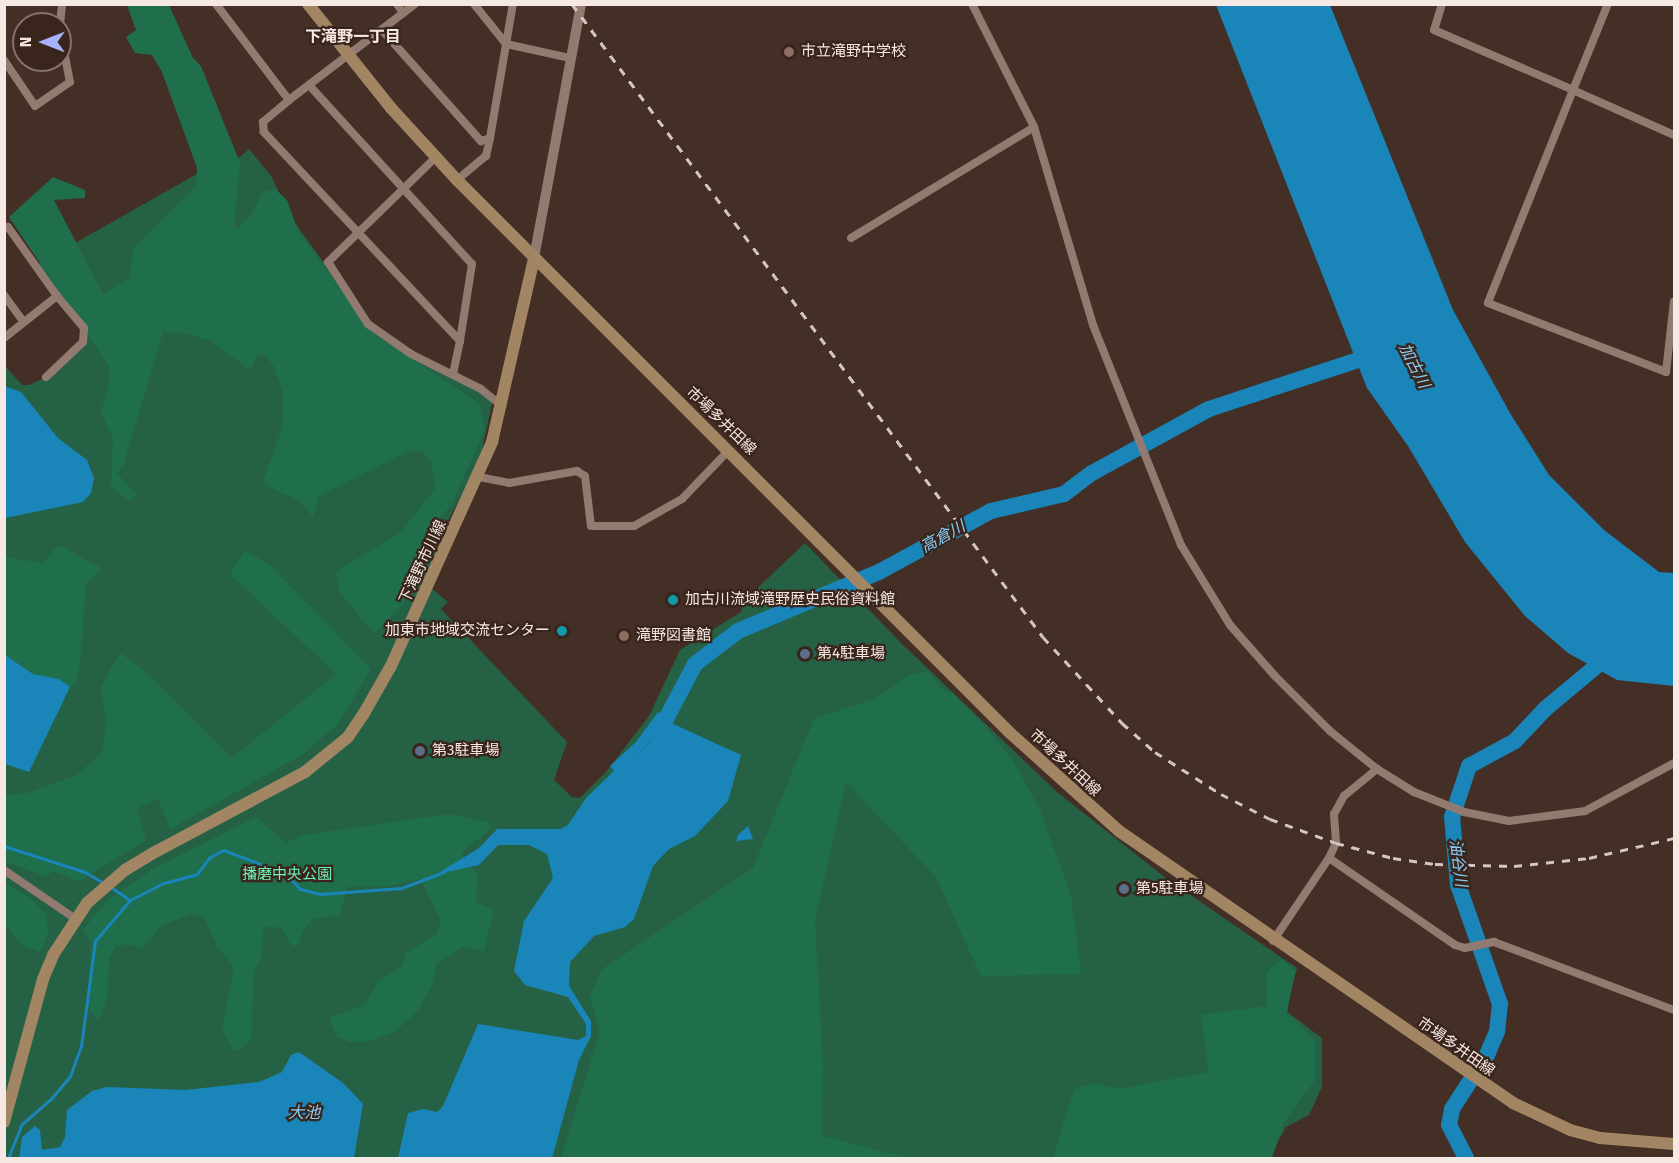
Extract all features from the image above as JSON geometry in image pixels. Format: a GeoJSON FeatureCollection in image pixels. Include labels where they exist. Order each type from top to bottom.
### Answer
{"type":"FeatureCollection","features":[{"type":"Feature","properties":{"kind":"main road"},"geometry":{"type":"LineString","coordinates":[[308,4],[349,56],[436,157],[534,258]]}},
{"type":"Feature","properties":{"kind":"main road","name":"下滝野市川線"},"geometry":{"type":"LineString","coordinates":[[4,1122],[35,1001],[53,955],[74,918],[125,870],[305,772],[348,737],[391,666],[479,477],[502,406],[534,258]]}},
{"type":"Feature","properties":{"kind":"main road","name":"市場多井田線"},"geometry":{"type":"LineString","coordinates":[[534,258],[857,576],[1074,794],[1119,831],[1481,1083],[1570,1130],[1629,1143],[1674,1144]]}},
{"type":"Feature","properties":{"kind":"street"},"geometry":{"type":"LineString","coordinates":[[216,4],[289,100]]}},
{"type":"Feature","properties":{"kind":"street"},"geometry":{"type":"LineString","coordinates":[[397,4],[403,13]]}},
{"type":"Feature","properties":{"kind":"street"},"geometry":{"type":"LineString","coordinates":[[416,4],[289,100],[263,122],[264,132],[460,341]]}},
{"type":"Feature","properties":{"kind":"street"},"geometry":{"type":"LineString","coordinates":[[474,4],[506,44],[570,58]]}},
{"type":"Feature","properties":{"kind":"street"},"geometry":{"type":"LineString","coordinates":[[457,180],[486,156],[513,4]]}},
{"type":"Feature","properties":{"kind":"street"},"geometry":{"type":"LineString","coordinates":[[534,258],[581,4]]}},
{"type":"Feature","properties":{"kind":"street"},"geometry":{"type":"LineString","coordinates":[[972,4],[1034,127],[1093,325],[1181,545],[1230,625],[1252,651],[1330,731],[1377,769],[1414,792],[1464,812],[1509,821],[1586,811],[1674,763]]}},
{"type":"Feature","properties":{"kind":"street"},"geometry":{"type":"LineString","coordinates":[[1442,4],[1434,30],[1674,135]]}},
{"type":"Feature","properties":{"kind":"street"},"geometry":{"type":"LineString","coordinates":[[1608,4],[1488,303],[1666,372],[1674,301]]}},
{"type":"Feature","properties":{"kind":"street"},"geometry":{"type":"LineString","coordinates":[[382,30],[481,141],[490,138]]}},
{"type":"Feature","properties":{"kind":"street"},"geometry":{"type":"LineString","coordinates":[[12,72],[35,106],[69,82],[67,72]]}},
{"type":"Feature","properties":{"kind":"street"},"geometry":{"type":"LineString","coordinates":[[309,85],[472,264],[453,374]]}},
{"type":"Feature","properties":{"kind":"street"},"geometry":{"type":"LineString","coordinates":[[851,238],[1034,127]]}},
{"type":"Feature","properties":{"kind":"street"},"geometry":{"type":"LineString","coordinates":[[436,157],[359,235],[328,262],[368,324],[411,354],[453,374],[502,406]]}},
{"type":"Feature","properties":{"kind":"street"},"geometry":{"type":"LineString","coordinates":[[4,229],[8,227],[57,296],[84,328],[83,342],[46,377]]}},
{"type":"Feature","properties":{"kind":"street"},"geometry":{"type":"LineString","coordinates":[[4,295],[23,321]]}},
{"type":"Feature","properties":{"kind":"street"},"geometry":{"type":"LineString","coordinates":[[4,338],[57,296]]}},
{"type":"Feature","properties":{"kind":"street"},"geometry":{"type":"LineString","coordinates":[[479,477],[509,483],[577,471],[585,476],[591,526],[634,526],[682,499],[729,450]]}},
{"type":"Feature","properties":{"kind":"street"},"geometry":{"type":"LineString","coordinates":[[1274,941],[1329,858],[1336,843],[1334,814],[1344,796],[1377,769]]}},
{"type":"Feature","properties":{"kind":"street"},"geometry":{"type":"LineString","coordinates":[[1329,858],[1455,945],[1465,948],[1487,942],[1674,1010]]}},
{"type":"Feature","properties":{"kind":"street"},"geometry":{"type":"LineString","coordinates":[[4,870],[74,918]]}},
{"type":"Feature","properties":{"kind":"green space"},"geometry":{"type":"Polygon","coordinates":[[[127,5],[169,5],[193,58],[201,66],[240,163],[234,226],[238,228],[250,217],[263,192],[275,189],[287,200],[298,231],[372,333],[479,403],[485,430],[452,504],[434,525],[403,604],[374,634],[340,592],[336,572],[401,532],[435,489],[431,461],[421,451],[407,452],[319,496],[313,517],[300,501],[265,485],[264,478],[282,429],[283,392],[273,365],[264,354],[257,356],[250,370],[211,341],[185,333],[163,332],[123,466],[117,473],[136,495],[129,501],[111,487],[113,438],[101,412],[109,385],[109,366],[9,217],[53,177],[85,190],[85,198],[54,200],[103,294],[130,278],[133,249],[196,187],[197,168],[162,72],[152,55],[135,53],[126,37],[136,30],[127,5]]]}},
{"type":"Feature","properties":{"kind":"green space","name":"播磨中央公園"},"geometry":{"type":"Polygon","coordinates":[[[249,149],[271,176],[293,220],[368,324],[411,354],[481,389],[492,403],[479,464],[440,535],[427,585],[448,602],[441,609],[567,742],[554,780],[572,797],[580,798],[606,772],[649,716],[680,650],[741,612],[745,600],[805,543],[899,641],[1057,792],[1167,879],[1297,968],[1286,1011],[1322,1038],[1322,1087],[1309,1115],[1286,1127],[1269,1158],[5,1158],[4,365],[22,385],[29,385],[46,377],[83,342],[84,328],[36,265],[213,165],[240,157],[249,149]]]}},
{"type":"Feature","properties":{"kind":"green space"},"geometry":{"type":"Polygon","coordinates":[[[58,545],[102,568],[86,584],[80,663],[76,684],[70,687],[59,679],[33,674],[5,655],[4,557],[43,563],[58,545]]]}},
{"type":"Feature","properties":{"kind":"green space"},"geometry":{"type":"Polygon","coordinates":[[[245,551],[269,564],[371,669],[337,725],[300,756],[170,829],[158,798],[137,808],[146,840],[79,881],[52,871],[47,877],[5,861],[5,795],[28,793],[77,775],[103,751],[106,721],[101,686],[120,653],[142,669],[232,758],[336,674],[230,574],[245,551]]]}},
{"type":"Feature","properties":{"kind":"green space"},"geometry":{"type":"Polygon","coordinates":[[[928,671],[941,688],[954,694],[989,731],[1015,764],[1040,810],[1071,896],[1081,974],[981,976],[936,877],[846,782],[815,920],[823,1064],[822,1136],[909,1158],[561,1158],[600,1032],[590,997],[601,970],[753,868],[814,719],[876,698],[909,675],[928,671]]]}},
{"type":"Feature","properties":{"kind":"green space"},"geometry":{"type":"Polygon","coordinates":[[[449,814],[491,823],[490,829],[461,853],[477,874],[476,902],[494,910],[484,951],[463,947],[437,963],[432,985],[418,1010],[396,1031],[371,1041],[350,1042],[337,1037],[329,1018],[363,1006],[379,981],[402,966],[406,953],[437,934],[441,921],[420,879],[389,886],[347,887],[340,915],[313,919],[303,930],[299,944],[292,947],[282,928],[268,926],[263,931],[262,954],[254,973],[251,1039],[240,1050],[233,1050],[222,1030],[234,967],[218,948],[204,917],[191,914],[161,926],[142,948],[128,944],[115,947],[109,960],[107,997],[99,1021],[88,1008],[91,942],[83,930],[106,902],[151,870],[256,817],[286,843],[304,835],[449,814]]]}},
{"type":"Feature","properties":{"kind":"green space"},"geometry":{"type":"Polygon","coordinates":[[[4,883],[31,898],[46,914],[48,934],[40,952],[22,945],[5,924],[4,883]]]}},
{"type":"Feature","properties":{"kind":"green space"},"geometry":{"type":"Polygon","coordinates":[[[1281,959],[1295,971],[1287,1013],[1315,1041],[1315,1080],[1284,1122],[1272,1158],[1053,1158],[1074,1089],[1094,1083],[1119,1089],[1209,1072],[1201,1015],[1267,1006],[1266,974],[1281,959]]]}},
{"type":"Feature","properties":{"kind":"water","name":"加古川"},"geometry":{"type":"Polygon","coordinates":[[[1216,5],[1330,5],[1453,310],[1510,413],[1549,475],[1604,530],[1659,572],[1674,573],[1674,686],[1617,680],[1568,653],[1525,616],[1465,542],[1408,446],[1367,388],[1216,5]]]}},
{"type":"Feature","properties":{"kind":"water"},"geometry":{"type":"Polygon","coordinates":[[[4,386],[21,392],[58,438],[87,460],[94,478],[91,493],[83,502],[5,518],[4,386]]]}},
{"type":"Feature","properties":{"kind":"water"},"geometry":{"type":"Polygon","coordinates":[[[5,655],[33,674],[59,679],[70,687],[29,772],[5,764],[5,655]]]}},
{"type":"Feature","properties":{"kind":"water"},"geometry":{"type":"Polygon","coordinates":[[[658,712],[670,718],[635,757],[669,722],[741,755],[728,801],[695,836],[669,849],[653,866],[634,919],[625,927],[594,936],[570,962],[569,986],[591,1021],[591,1036],[579,1060],[553,1155],[551,1158],[398,1158],[408,1113],[423,1109],[437,1112],[443,1106],[478,1024],[578,1040],[586,1036],[586,1024],[568,997],[525,985],[514,971],[524,921],[553,878],[547,854],[529,845],[498,845],[479,865],[437,874],[479,848],[497,829],[560,829],[568,825],[586,798],[614,771],[610,766],[636,742],[658,712]]]}},
{"type":"Feature","properties":{"kind":"water"},"geometry":{"type":"Polygon","coordinates":[[[748,826],[753,839],[736,841],[738,835],[748,826]]]}},
{"type":"Feature","properties":{"kind":"water","name":"大池"},"geometry":{"type":"Polygon","coordinates":[[[299,1052],[343,1083],[363,1104],[354,1158],[19,1158],[22,1137],[35,1126],[40,1130],[42,1150],[60,1147],[65,1137],[67,1110],[92,1091],[107,1087],[185,1090],[259,1082],[282,1072],[291,1055],[299,1052]]]}},
{"type":"Feature","properties":{"kind":"waterway","name":"高倉川"},"geometry":{"type":"LineString","coordinates":[[655,750],[667,717],[695,664],[738,631],[879,572],[991,511],[1064,494],[1092,473],[1209,409],[1376,354]]}},
{"type":"Feature","properties":{"kind":"waterway","name":"油谷川"},"geometry":{"type":"LineString","coordinates":[[1466,1158],[1449,1125],[1452,1109],[1487,1055],[1497,1032],[1500,1004],[1458,885],[1452,817],[1469,766],[1515,741],[1545,709],[1611,654]]}},
{"type":"Feature","properties":{"kind":"waterway"},"geometry":{"type":"LineString","coordinates":[[4,846],[85,872],[103,883]]}},
{"type":"Feature","properties":{"kind":"waterway"},"geometry":{"type":"LineString","coordinates":[[8,1158],[22,1124],[50,1100],[70,1076],[81,1046],[95,941],[130,900],[164,883],[197,874],[210,857],[223,850],[285,873],[300,889],[320,894],[401,888],[444,872]]}},
{"type":"Feature","properties":{"kind":"waterway"},"geometry":{"type":"LineString","coordinates":[[112,888],[130,900]]}},
{"type":"Feature","properties":{"kind":"railway"},"geometry":{"type":"LineString","coordinates":[[572,4],[1043,637],[1122,723],[1155,752],[1221,794],[1270,819],[1336,843],[1393,858],[1435,864],[1514,866],[1589,858],[1674,838]]}},
{"type":"Feature","properties":{"kind":"place","name":"市立滝野中学校"},"geometry":{"type":"Point","coordinates":[789,52]}},
{"type":"Feature","properties":{"kind":"place","name":"加古川流域滝野歴史民俗資料館"},"geometry":{"type":"Point","coordinates":[673,600]}},
{"type":"Feature","properties":{"kind":"place","name":"加東市地域交流センター"},"geometry":{"type":"Point","coordinates":[562,631]}},
{"type":"Feature","properties":{"kind":"place","name":"滝野図書館"},"geometry":{"type":"Point","coordinates":[624,636]}},
{"type":"Feature","properties":{"kind":"place","name":"第4駐車場"},"geometry":{"type":"Point","coordinates":[805,654]}},
{"type":"Feature","properties":{"kind":"place","name":"第3駐車場"},"geometry":{"type":"Point","coordinates":[420,751]}},
{"type":"Feature","properties":{"kind":"place","name":"第5駐車場"},"geometry":{"type":"Point","coordinates":[1124,889]}},
{"type":"Feature","properties":{"kind":"district","name":"下滝野一丁目"},"geometry":{"type":"Point","coordinates":[353,37]}}]}
